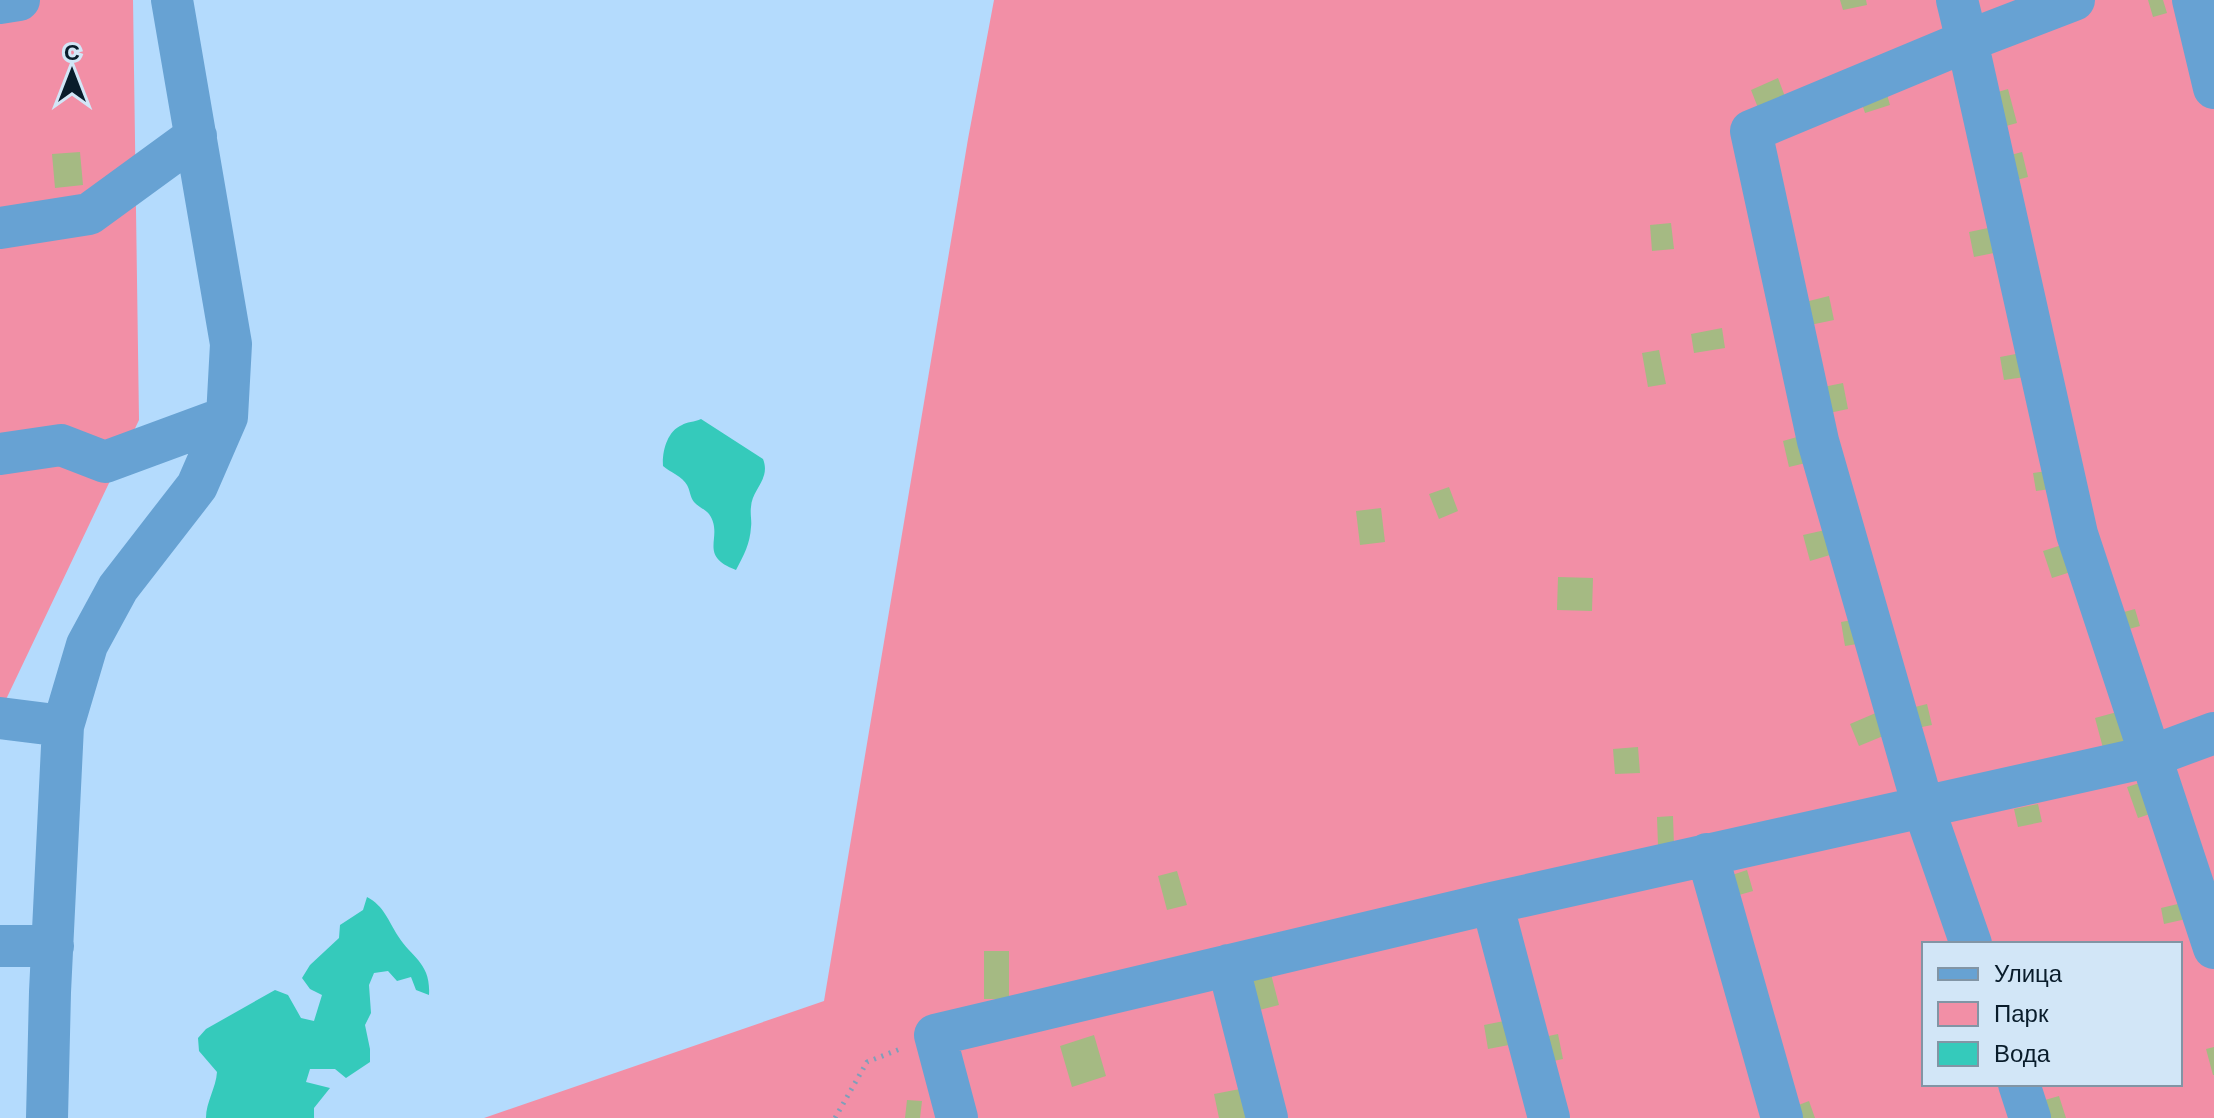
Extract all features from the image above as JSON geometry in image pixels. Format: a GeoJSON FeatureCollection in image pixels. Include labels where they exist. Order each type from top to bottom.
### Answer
{"type":"FeatureCollection","features":[{"type":"Feature","properties":{"kind":"street"},"geometry":{"type":"LineString","coordinates":[[0,3],[19,0]]}},
{"type":"Feature","properties":{"kind":"street"},"geometry":{"type":"LineString","coordinates":[[47,1118],[63,726],[87,645],[118,588],[197,486],[227,417],[231,344],[172,0]]}},
{"type":"Feature","properties":{"kind":"street"},"geometry":{"type":"LineString","coordinates":[[1957,0],[2077,534],[2214,948]]}},
{"type":"Feature","properties":{"kind":"street"},"geometry":{"type":"LineString","coordinates":[[1970,942],[1923,806],[1818,441],[1751,131],[2074,0]]}},
{"type":"Feature","properties":{"kind":"street"},"geometry":{"type":"LineString","coordinates":[[2193,0],[2214,88]]}},
{"type":"Feature","properties":{"kind":"street"},"geometry":{"type":"LineString","coordinates":[[0,228],[89,214],[196,136]]}},
{"type":"Feature","properties":{"kind":"street"},"geometry":{"type":"LineString","coordinates":[[0,454],[61,445],[105,462],[227,417]]}},
{"type":"Feature","properties":{"kind":"street"},"geometry":{"type":"LineString","coordinates":[[0,718],[63,726]]}},
{"type":"Feature","properties":{"kind":"street"},"geometry":{"type":"LineString","coordinates":[[957,1118],[935,1035],[1492,903],[2152,756],[2214,733]]}},
{"type":"Feature","properties":{"kind":"street"},"geometry":{"type":"LineString","coordinates":[[1707,854],[1782,1118]]}},
{"type":"Feature","properties":{"kind":"street"},"geometry":{"type":"LineString","coordinates":[[1492,903],[1549,1118]]}},
{"type":"Feature","properties":{"kind":"street"},"geometry":{"type":"LineString","coordinates":[[0,946],[53,946]]}},
{"type":"Feature","properties":{"kind":"street"},"geometry":{"type":"LineString","coordinates":[[1228,965],[1267,1118]]}},
{"type":"Feature","properties":{"kind":"street"},"geometry":{"type":"LineString","coordinates":[[2020,1086],[2030,1118]]}},
{"type":"Feature","properties":{"kind":"path"},"geometry":{"type":"LineString","coordinates":[[835,1118],[867,1062],[935,1035]]}},
{"type":"Feature","properties":{"kind":"green space"},"geometry":{"type":"Polygon","coordinates":[[[0,0],[133,0],[139,420],[0,712],[0,0]]]}},
{"type":"Feature","properties":{"kind":"green space"},"geometry":{"type":"Polygon","coordinates":[[[994,0],[2214,0],[2214,1118],[484,1118],[824,1001],[994,0]]]}},
{"type":"Feature","properties":{"kind":"water"},"geometry":{"type":"Polygon","coordinates":[[[701,419],[763,459],[765,466],[752,501],[748,544],[736,570],[724,564],[714,552],[713,522],[709,514],[694,502],[685,482],[663,466],[665,448],[673,432],[684,424],[701,419]]]}},
{"type":"Feature","properties":{"kind":"water"},"geometry":{"type":"Polygon","coordinates":[[[367,897],[382,909],[403,944],[424,968],[429,995],[416,990],[411,977],[397,981],[388,971],[374,973],[369,985],[371,1013],[365,1025],[370,1062],[346,1078],[335,1069],[310,1069],[306,1082],[330,1088],[314,1108],[314,1118],[206,1118],[217,1072],[199,1051],[198,1038],[206,1029],[275,990],[288,995],[301,1018],[314,1021],[322,995],[310,989],[302,978],[310,965],[339,938],[340,925],[363,910],[367,897]]]}},
{"type":"Feature","properties":{"kind":"building"},"geometry":{"type":"Polygon","coordinates":[[[1840,0],[1866,0],[1867,5],[1843,10],[1840,0]]]}},
{"type":"Feature","properties":{"kind":"building"},"geometry":{"type":"Polygon","coordinates":[[[2148,0],[2163,0],[2167,13],[2153,17],[2148,0]]]}},
{"type":"Feature","properties":{"kind":"building"},"geometry":{"type":"Polygon","coordinates":[[[1778,78],[1787,102],[1760,113],[1751,90],[1778,78]]]}},
{"type":"Feature","properties":{"kind":"building"},"geometry":{"type":"Polygon","coordinates":[[[2008,89],[2017,123],[1999,128],[1991,94],[2008,89]]]}},
{"type":"Feature","properties":{"kind":"building"},"geometry":{"type":"Polygon","coordinates":[[[1886,91],[1890,105],[1865,113],[1860,98],[1886,91]]]}},
{"type":"Feature","properties":{"kind":"building"},"geometry":{"type":"Polygon","coordinates":[[[80,152],[83,185],[55,188],[52,154],[80,152]]]}},
{"type":"Feature","properties":{"kind":"building"},"geometry":{"type":"Polygon","coordinates":[[[2022,152],[2028,177],[2009,182],[2003,157],[2022,152]]]}},
{"type":"Feature","properties":{"kind":"building"},"geometry":{"type":"Polygon","coordinates":[[[1671,223],[1674,249],[1652,251],[1650,225],[1671,223]]]}},
{"type":"Feature","properties":{"kind":"building"},"geometry":{"type":"Polygon","coordinates":[[[1988,228],[1994,253],[1974,257],[1969,232],[1988,228]]]}},
{"type":"Feature","properties":{"kind":"building"},"geometry":{"type":"Polygon","coordinates":[[[1829,296],[1834,320],[1810,325],[1805,302],[1829,296]]]}},
{"type":"Feature","properties":{"kind":"building"},"geometry":{"type":"Polygon","coordinates":[[[1722,328],[1725,348],[1694,353],[1691,334],[1722,328]]]}},
{"type":"Feature","properties":{"kind":"building"},"geometry":{"type":"Polygon","coordinates":[[[1659,350],[1666,384],[1648,387],[1642,353],[1659,350]]]}},
{"type":"Feature","properties":{"kind":"building"},"geometry":{"type":"Polygon","coordinates":[[[2021,353],[2025,377],[2004,380],[2000,357],[2021,353]]]}},
{"type":"Feature","properties":{"kind":"building"},"geometry":{"type":"Polygon","coordinates":[[[1843,383],[1848,409],[1829,413],[1823,387],[1843,383]]]}},
{"type":"Feature","properties":{"kind":"building"},"geometry":{"type":"Polygon","coordinates":[[[1804,435],[1810,462],[1789,467],[1783,441],[1804,435]]]}},
{"type":"Feature","properties":{"kind":"building"},"geometry":{"type":"Polygon","coordinates":[[[2054,470],[2057,488],[2036,491],[2033,473],[2054,470]]]}},
{"type":"Feature","properties":{"kind":"building"},"geometry":{"type":"Polygon","coordinates":[[[1449,487],[1458,511],[1439,519],[1429,494],[1449,487]]]}},
{"type":"Feature","properties":{"kind":"building"},"geometry":{"type":"Polygon","coordinates":[[[1381,508],[1385,542],[1360,545],[1356,511],[1381,508]]]}},
{"type":"Feature","properties":{"kind":"building"},"geometry":{"type":"Polygon","coordinates":[[[1834,528],[1840,552],[1810,561],[1803,535],[1834,528]]]}},
{"type":"Feature","properties":{"kind":"building"},"geometry":{"type":"Polygon","coordinates":[[[2071,542],[2080,569],[2052,578],[2043,551],[2071,542]]]}},
{"type":"Feature","properties":{"kind":"building"},"geometry":{"type":"Polygon","coordinates":[[[1558,577],[1593,578],[1592,611],[1557,610],[1558,577]]]}},
{"type":"Feature","properties":{"kind":"building"},"geometry":{"type":"Polygon","coordinates":[[[2135,609],[2140,626],[2118,632],[2113,615],[2135,609]]]}},
{"type":"Feature","properties":{"kind":"building"},"geometry":{"type":"Polygon","coordinates":[[[1858,619],[1863,643],[1845,646],[1841,622],[1858,619]]]}},
{"type":"Feature","properties":{"kind":"building"},"geometry":{"type":"Polygon","coordinates":[[[1927,704],[1932,725],[1912,729],[1907,709],[1927,704]]]}},
{"type":"Feature","properties":{"kind":"building"},"geometry":{"type":"Polygon","coordinates":[[[1878,712],[1888,734],[1859,746],[1850,724],[1878,712]]]}},
{"type":"Feature","properties":{"kind":"building"},"geometry":{"type":"Polygon","coordinates":[[[2117,712],[2125,743],[2103,748],[2095,718],[2117,712]]]}},
{"type":"Feature","properties":{"kind":"building"},"geometry":{"type":"Polygon","coordinates":[[[1638,747],[1640,773],[1615,774],[1613,749],[1638,747]]]}},
{"type":"Feature","properties":{"kind":"building"},"geometry":{"type":"Polygon","coordinates":[[[2146,781],[2156,812],[2138,818],[2127,787],[2146,781]]]}},
{"type":"Feature","properties":{"kind":"building"},"geometry":{"type":"Polygon","coordinates":[[[2038,804],[2042,822],[2018,827],[2014,809],[2038,804]]]}},
{"type":"Feature","properties":{"kind":"building"},"geometry":{"type":"Polygon","coordinates":[[[1673,816],[1674,846],[1658,846],[1657,817],[1673,816]]]}},
{"type":"Feature","properties":{"kind":"building"},"geometry":{"type":"Polygon","coordinates":[[[1747,870],[1753,891],[1732,897],[1726,877],[1747,870]]]}},
{"type":"Feature","properties":{"kind":"building"},"geometry":{"type":"Polygon","coordinates":[[[1177,871],[1187,905],[1167,910],[1158,876],[1177,871]]]}},
{"type":"Feature","properties":{"kind":"building"},"geometry":{"type":"Polygon","coordinates":[[[2182,903],[2186,919],[2164,924],[2161,908],[2182,903]]]}},
{"type":"Feature","properties":{"kind":"building"},"geometry":{"type":"Polygon","coordinates":[[[984,951],[1009,951],[1009,999],[984,999],[984,951]]]}},
{"type":"Feature","properties":{"kind":"building"},"geometry":{"type":"Polygon","coordinates":[[[1271,974],[1279,1005],[1248,1013],[1240,982],[1271,974]]]}},
{"type":"Feature","properties":{"kind":"building"},"geometry":{"type":"Polygon","coordinates":[[[1504,1021],[1509,1045],[1488,1049],[1484,1025],[1504,1021]]]}},
{"type":"Feature","properties":{"kind":"building"},"geometry":{"type":"Polygon","coordinates":[[[1558,1034],[1563,1059],[1544,1063],[1539,1038],[1558,1034]]]}},
{"type":"Feature","properties":{"kind":"building"},"geometry":{"type":"Polygon","coordinates":[[[1094,1035],[1106,1076],[1072,1087],[1060,1046],[1094,1035]]]}},
{"type":"Feature","properties":{"kind":"building"},"geometry":{"type":"Polygon","coordinates":[[[2214,1047],[2214,1075],[2213,1075],[2206,1049],[2214,1047]]]}},
{"type":"Feature","properties":{"kind":"building"},"geometry":{"type":"Polygon","coordinates":[[[1240,1089],[1246,1118],[1219,1118],[1214,1094],[1240,1089]]]}},
{"type":"Feature","properties":{"kind":"building"},"geometry":{"type":"Polygon","coordinates":[[[2059,1096],[2066,1118],[2043,1118],[2038,1102],[2059,1096]]]}},
{"type":"Feature","properties":{"kind":"building"},"geometry":{"type":"Polygon","coordinates":[[[907,1100],[922,1101],[920,1118],[905,1118],[907,1100]]]}},
{"type":"Feature","properties":{"kind":"building"},"geometry":{"type":"Polygon","coordinates":[[[1809,1101],[1815,1118],[1791,1118],[1788,1109],[1809,1101]]]}}]}
